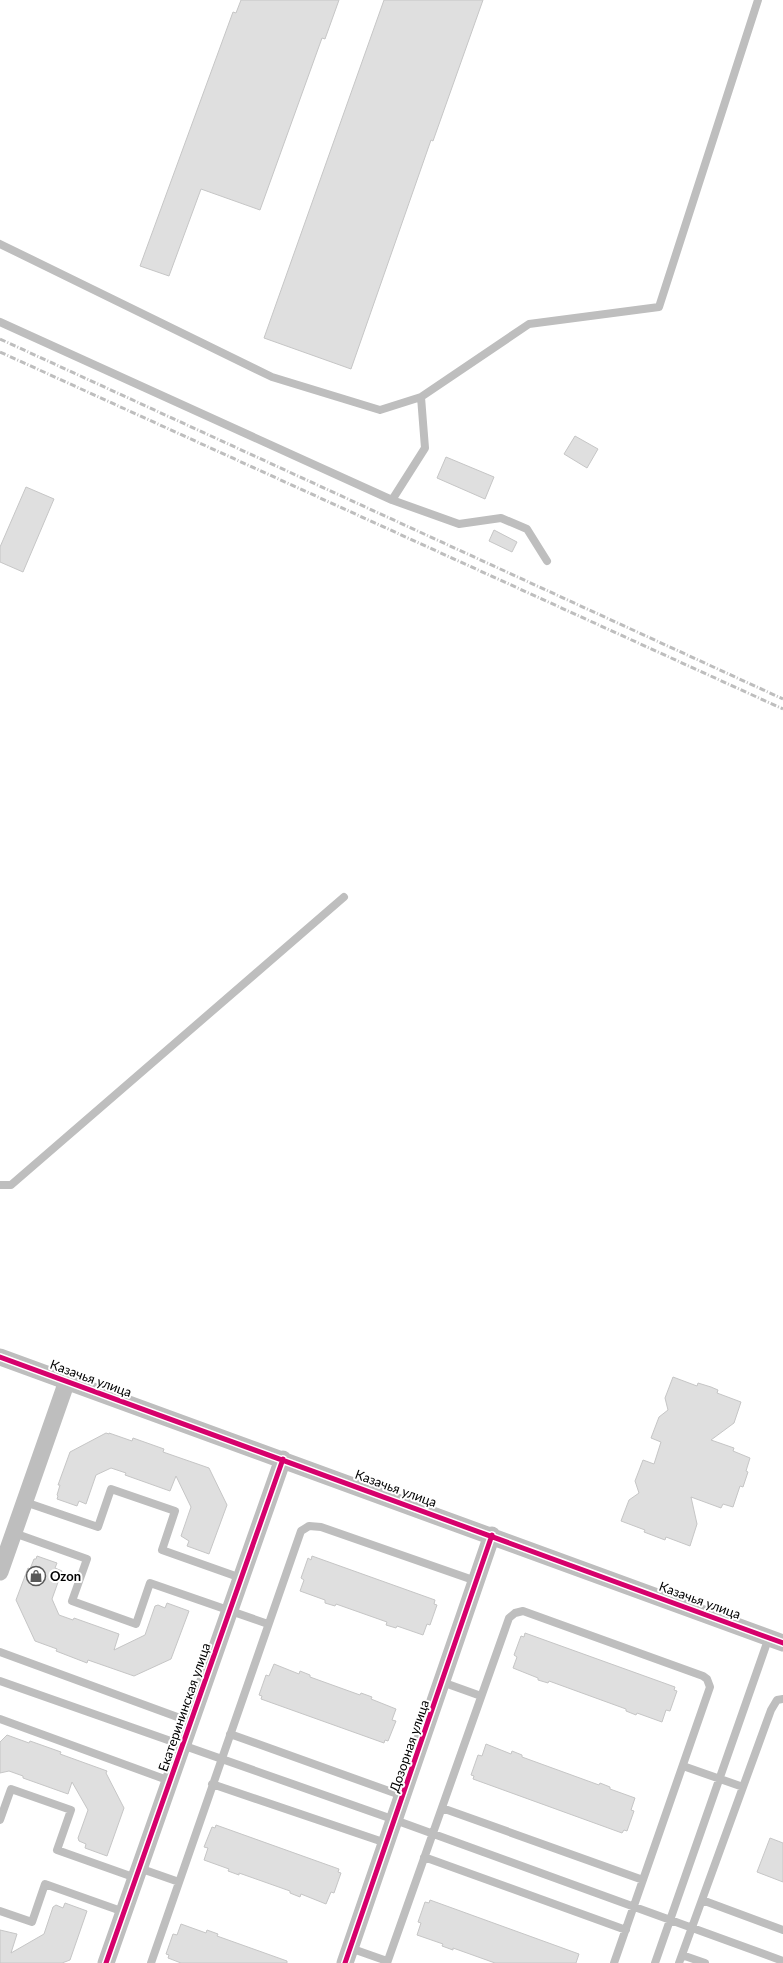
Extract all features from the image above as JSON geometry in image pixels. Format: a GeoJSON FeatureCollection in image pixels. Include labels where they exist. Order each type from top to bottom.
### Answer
{"type":"FeatureCollection","features":[{"type":"Feature","properties":{"kind":"street","name":"Казачья улица"},"geometry":{"type":"LineString","coordinates":[[0,1357],[492,1535],[776,1640]]}},
{"type":"Feature","properties":{"kind":"street"},"geometry":{"type":"LineString","coordinates":[[0,1572],[67,1381]]}},
{"type":"Feature","properties":{"kind":"street","name":"Екатерининская улица"},"geometry":{"type":"LineString","coordinates":[[106,1963],[283,1459]]}},
{"type":"Feature","properties":{"kind":"street","name":"Дозорная улица"},"geometry":{"type":"LineString","coordinates":[[348,1956],[492,1535]]}},
{"type":"Feature","properties":{"kind":"lane"},"geometry":{"type":"LineString","coordinates":[[0,244],[272,377],[380,410],[421,397],[529,324],[659,307],[758,0]]}},
{"type":"Feature","properties":{"kind":"lane"},"geometry":{"type":"LineString","coordinates":[[0,322],[392,500],[459,524],[501,518],[527,529],[547,561]]}},
{"type":"Feature","properties":{"kind":"lane"},"geometry":{"type":"LineString","coordinates":[[392,500],[425,448],[421,397]]}},
{"type":"Feature","properties":{"kind":"lane"},"geometry":{"type":"LineString","coordinates":[[0,1185],[11,1185],[344,897]]}},
{"type":"Feature","properties":{"kind":"lane"},"geometry":{"type":"LineString","coordinates":[[25,1502],[98,1527],[111,1489],[176,1512],[162,1550],[241,1578]]}},
{"type":"Feature","properties":{"kind":"lane"},"geometry":{"type":"LineString","coordinates":[[151,1963],[301,1531],[309,1526],[321,1527],[476,1581]]}},
{"type":"Feature","properties":{"kind":"lane"},"geometry":{"type":"LineString","coordinates":[[14,1533],[87,1559],[72,1601],[136,1624],[150,1583],[268,1624]]}},
{"type":"Feature","properties":{"kind":"lane"},"geometry":{"type":"LineString","coordinates":[[348,1956],[387,1962],[509,1618],[515,1613],[523,1611],[703,1676],[707,1679],[710,1687],[614,1963]]}},
{"type":"Feature","properties":{"kind":"lane"},"geometry":{"type":"LineString","coordinates":[[655,1963],[720,1779],[776,1640]]}},
{"type":"Feature","properties":{"kind":"lane"},"geometry":{"type":"LineString","coordinates":[[0,1652],[191,1722]]}},
{"type":"Feature","properties":{"kind":"lane"},"geometry":{"type":"LineString","coordinates":[[0,1681],[395,1820],[783,1961]]}},
{"type":"Feature","properties":{"kind":"lane"},"geometry":{"type":"LineString","coordinates":[[442,1682],[481,1696]]}},
{"type":"Feature","properties":{"kind":"lane"},"geometry":{"type":"LineString","coordinates":[[680,1963],[773,1704],[777,1700],[783,1698]]}},
{"type":"Feature","properties":{"kind":"lane"},"geometry":{"type":"LineString","coordinates":[[0,1719],[170,1782]]}},
{"type":"Feature","properties":{"kind":"lane"},"geometry":{"type":"LineString","coordinates":[[230,1734],[403,1796]]}},
{"type":"Feature","properties":{"kind":"lane"},"geometry":{"type":"LineString","coordinates":[[683,1766],[743,1787]]}},
{"type":"Feature","properties":{"kind":"lane"},"geometry":{"type":"LineString","coordinates":[[212,1784],[386,1843]]}},
{"type":"Feature","properties":{"kind":"lane"},"geometry":{"type":"LineString","coordinates":[[0,1820],[11,1789],[71,1810],[57,1850],[138,1873],[179,1882]]}},
{"type":"Feature","properties":{"kind":"lane"},"geometry":{"type":"LineString","coordinates":[[442,1808],[643,1880]]}},
{"type":"Feature","properties":{"kind":"lane"},"geometry":{"type":"LineString","coordinates":[[424,1857],[626,1930]]}},
{"type":"Feature","properties":{"kind":"lane"},"geometry":{"type":"LineString","coordinates":[[0,1911],[32,1922],[45,1884],[124,1912]]}},
{"type":"Feature","properties":{"kind":"lane"},"geometry":{"type":"LineString","coordinates":[[702,1900],[783,1930]]}},
{"type":"Feature","properties":{"kind":"lane"},"geometry":{"type":"LineString","coordinates":[[682,1955],[705,1963]]}},
{"type":"Feature","properties":{"kind":"building"},"geometry":{"type":"Polygon","coordinates":[[[241,0],[339,0],[325,39],[322,38],[260,210],[201,189],[169,276],[140,266],[233,12],[236,13],[241,0]]]}},
{"type":"Feature","properties":{"kind":"building"},"geometry":{"type":"Polygon","coordinates":[[[384,0],[483,0],[433,141],[431,140],[351,369],[264,338],[384,0]]]}},
{"type":"Feature","properties":{"kind":"building"},"geometry":{"type":"Polygon","coordinates":[[[575,436],[598,449],[587,468],[564,454],[575,436]]]}},
{"type":"Feature","properties":{"kind":"building"},"geometry":{"type":"Polygon","coordinates":[[[446,457],[494,477],[485,499],[437,478],[446,457]]]}},
{"type":"Feature","properties":{"kind":"building"},"geometry":{"type":"Polygon","coordinates":[[[26,487],[54,499],[23,572],[0,562],[0,547],[26,487]]]}},
{"type":"Feature","properties":{"kind":"building"},"geometry":{"type":"Polygon","coordinates":[[[494,530],[517,542],[512,552],[489,541],[494,530]]]}},
{"type":"Feature","properties":{"kind":"building"},"geometry":{"type":"Polygon","coordinates":[[[673,1377],[697,1386],[698,1383],[711,1387],[718,1390],[717,1393],[741,1402],[734,1423],[711,1440],[734,1448],[733,1451],[750,1458],[746,1471],[748,1472],[743,1487],[740,1486],[733,1507],[723,1504],[721,1508],[691,1497],[697,1524],[690,1546],[666,1537],[665,1540],[644,1532],[645,1530],[621,1521],[629,1500],[639,1493],[635,1481],[643,1460],[654,1464],[661,1442],[651,1438],[659,1417],[668,1410],[665,1398],[673,1377]]]}},
{"type":"Feature","properties":{"kind":"building"},"geometry":{"type":"Polygon","coordinates":[[[106,1433],[132,1441],[133,1438],[164,1449],[163,1452],[209,1468],[227,1505],[209,1554],[187,1546],[189,1541],[181,1536],[191,1507],[176,1476],[170,1491],[125,1475],[126,1473],[111,1468],[96,1475],[86,1504],[79,1501],[77,1506],[57,1499],[60,1485],[58,1485],[70,1452],[106,1433]]]}},
{"type":"Feature","properties":{"kind":"building"},"geometry":{"type":"Polygon","coordinates":[[[37,1556],[57,1563],[55,1568],[62,1571],[52,1599],[59,1615],[73,1620],[74,1618],[119,1634],[114,1650],[145,1635],[155,1606],[158,1605],[165,1608],[167,1603],[189,1611],[171,1659],[134,1676],[88,1660],[87,1663],[56,1651],[57,1649],[35,1641],[16,1600],[28,1568],[30,1569],[34,1559],[36,1559],[37,1556]]]}},
{"type":"Feature","properties":{"kind":"building"},"geometry":{"type":"Polygon","coordinates":[[[312,1556],[435,1600],[434,1604],[437,1605],[430,1625],[427,1624],[423,1635],[397,1626],[396,1628],[386,1625],[387,1622],[336,1604],[335,1606],[325,1603],[325,1600],[300,1591],[304,1580],[301,1578],[308,1558],[311,1560],[312,1556]]]}},
{"type":"Feature","properties":{"kind":"building"},"geometry":{"type":"Polygon","coordinates":[[[525,1633],[675,1687],[674,1690],[677,1691],[670,1711],[666,1710],[662,1722],[637,1713],[636,1715],[626,1711],[626,1709],[549,1681],[548,1683],[538,1680],[538,1678],[513,1668],[517,1657],[514,1655],[521,1636],[524,1637],[525,1633]]]}},
{"type":"Feature","properties":{"kind":"building"},"geometry":{"type":"Polygon","coordinates":[[[274,1664],[299,1674],[300,1671],[310,1675],[310,1677],[360,1695],[361,1693],[372,1697],[371,1699],[396,1709],[392,1720],[396,1721],[388,1741],[385,1740],[384,1743],[261,1699],[262,1696],[259,1695],[266,1675],[269,1676],[274,1664]]]}},
{"type":"Feature","properties":{"kind":"building"},"geometry":{"type":"Polygon","coordinates":[[[7,1735],[61,1752],[60,1754],[107,1771],[106,1773],[124,1808],[107,1856],[85,1848],[86,1844],[79,1841],[78,1838],[88,1810],[72,1782],[68,1794],[23,1778],[23,1776],[9,1771],[0,1773],[0,1742],[7,1735]]]}},
{"type":"Feature","properties":{"kind":"building"},"geometry":{"type":"Polygon","coordinates":[[[486,1744],[511,1754],[512,1751],[522,1755],[522,1757],[599,1785],[600,1783],[610,1787],[610,1789],[635,1798],[631,1810],[634,1811],[627,1831],[624,1830],[622,1833],[473,1779],[474,1776],[471,1775],[478,1755],[482,1756],[486,1744]]]}},
{"type":"Feature","properties":{"kind":"building"},"geometry":{"type":"Polygon","coordinates":[[[216,1825],[339,1869],[338,1872],[341,1873],[334,1893],[331,1892],[326,1904],[301,1894],[300,1897],[290,1893],[290,1891],[239,1873],[239,1875],[228,1871],[229,1869],[204,1860],[208,1848],[204,1847],[212,1827],[215,1828],[216,1825]]]}},
{"type":"Feature","properties":{"kind":"building"},"geometry":{"type":"Polygon","coordinates":[[[770,1838],[783,1843],[783,1882],[757,1872],[770,1838]]]}},
{"type":"Feature","properties":{"kind":"building"},"geometry":{"type":"Polygon","coordinates":[[[430,1900],[579,1954],[576,1963],[495,1963],[453,1948],[453,1950],[442,1946],[443,1944],[417,1935],[421,1923],[418,1922],[425,1902],[429,1903],[430,1900]]]}},
{"type":"Feature","properties":{"kind":"building"},"geometry":{"type":"Polygon","coordinates":[[[65,1903],[87,1911],[70,1960],[62,1963],[0,1963],[0,1930],[17,1934],[11,1953],[44,1934],[53,1907],[56,1905],[63,1908],[65,1903]]]}},
{"type":"Feature","properties":{"kind":"building"},"geometry":{"type":"Polygon","coordinates":[[[181,1924],[206,1933],[207,1930],[218,1934],[217,1936],[287,1961],[287,1963],[181,1963],[168,1958],[169,1955],[166,1954],[173,1934],[177,1935],[181,1924]]]}},
{"type":"Feature","properties":{"kind":"railway"},"geometry":{"type":"LineString","coordinates":[[0,339],[783,699]]}},
{"type":"Feature","properties":{"kind":"railway"},"geometry":{"type":"LineString","coordinates":[[0,352],[783,709]]}},
{"type":"Feature","properties":{"kind":"cycle path"},"geometry":{"type":"LineString","coordinates":[[0,1357],[783,1643]]}},
{"type":"Feature","properties":{"kind":"cycle path"},"geometry":{"type":"LineString","coordinates":[[106,1963],[283,1459]]}},
{"type":"Feature","properties":{"kind":"cycle path"},"geometry":{"type":"LineString","coordinates":[[345,1963],[492,1535]]}},
{"type":"Feature","properties":{"kind":"place","name":"Ozon"},"geometry":{"type":"Point","coordinates":[36,1576]}}]}
